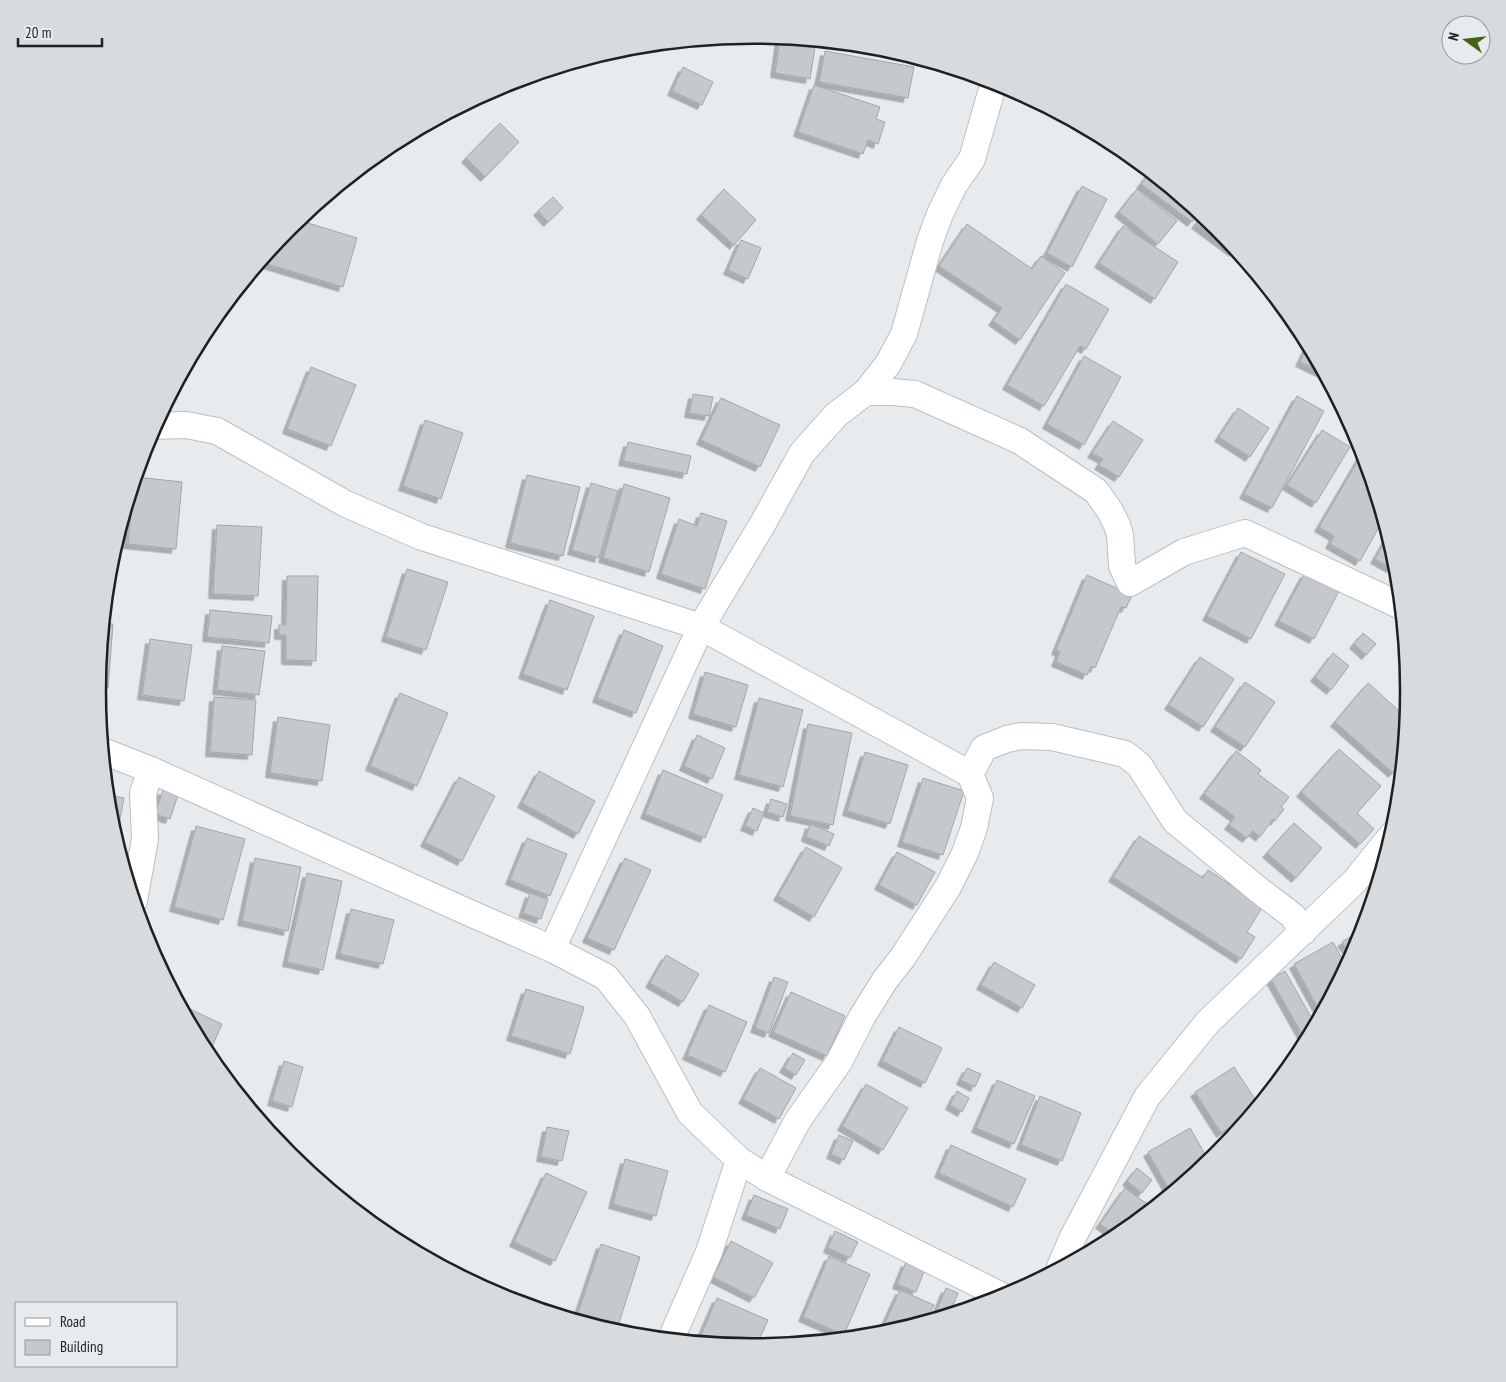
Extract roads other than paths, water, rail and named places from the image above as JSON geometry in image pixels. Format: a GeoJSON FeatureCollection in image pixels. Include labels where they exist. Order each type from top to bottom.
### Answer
{"type":"FeatureCollection","features":[{"type":"Feature","properties":{"kind":"street"},"geometry":{"type":"LineString","coordinates":[[552,949],[701,627],[762,525],[802,453],[836,415],[866,392],[888,364],[904,334],[930,241],[954,185],[972,159],[992,90]]}},
{"type":"Feature","properties":{"kind":"street"},"geometry":{"type":"LineString","coordinates":[[866,392],[915,394],[1020,441],[1096,491],[1117,525],[1120,535],[1122,566],[1130,582],[1184,552],[1245,533],[1394,603]]}},
{"type":"Feature","properties":{"kind":"street"},"geometry":{"type":"LineString","coordinates":[[163,426],[186,425],[217,432],[346,504],[422,537],[701,627],[970,774],[980,798],[971,836],[952,879],[927,921],[885,980],[862,1017],[839,1062],[798,1120],[767,1178]]}},
{"type":"Feature","properties":{"kind":"street"},"geometry":{"type":"LineString","coordinates":[[970,774],[984,748],[1007,738],[1021,736],[1052,737],[1125,754],[1139,765],[1175,821],[1293,916],[1303,932]]}},
{"type":"Feature","properties":{"kind":"street"},"geometry":{"type":"LineString","coordinates":[[109,753],[151,770],[552,949],[606,977],[637,1016],[690,1112],[739,1160],[767,1178],[994,1292]]}},
{"type":"Feature","properties":{"kind":"street"},"geometry":{"type":"LineString","coordinates":[[136,887],[145,839],[143,793],[151,770]]}},
{"type":"Feature","properties":{"kind":"street"},"geometry":{"type":"LineString","coordinates":[[1063,1259],[1073,1237],[1147,1097],[1207,1023],[1355,881],[1380,850]]}},
{"type":"Feature","properties":{"kind":"street"},"geometry":{"type":"LineString","coordinates":[[673,1333],[710,1252],[739,1160]]}}]}
